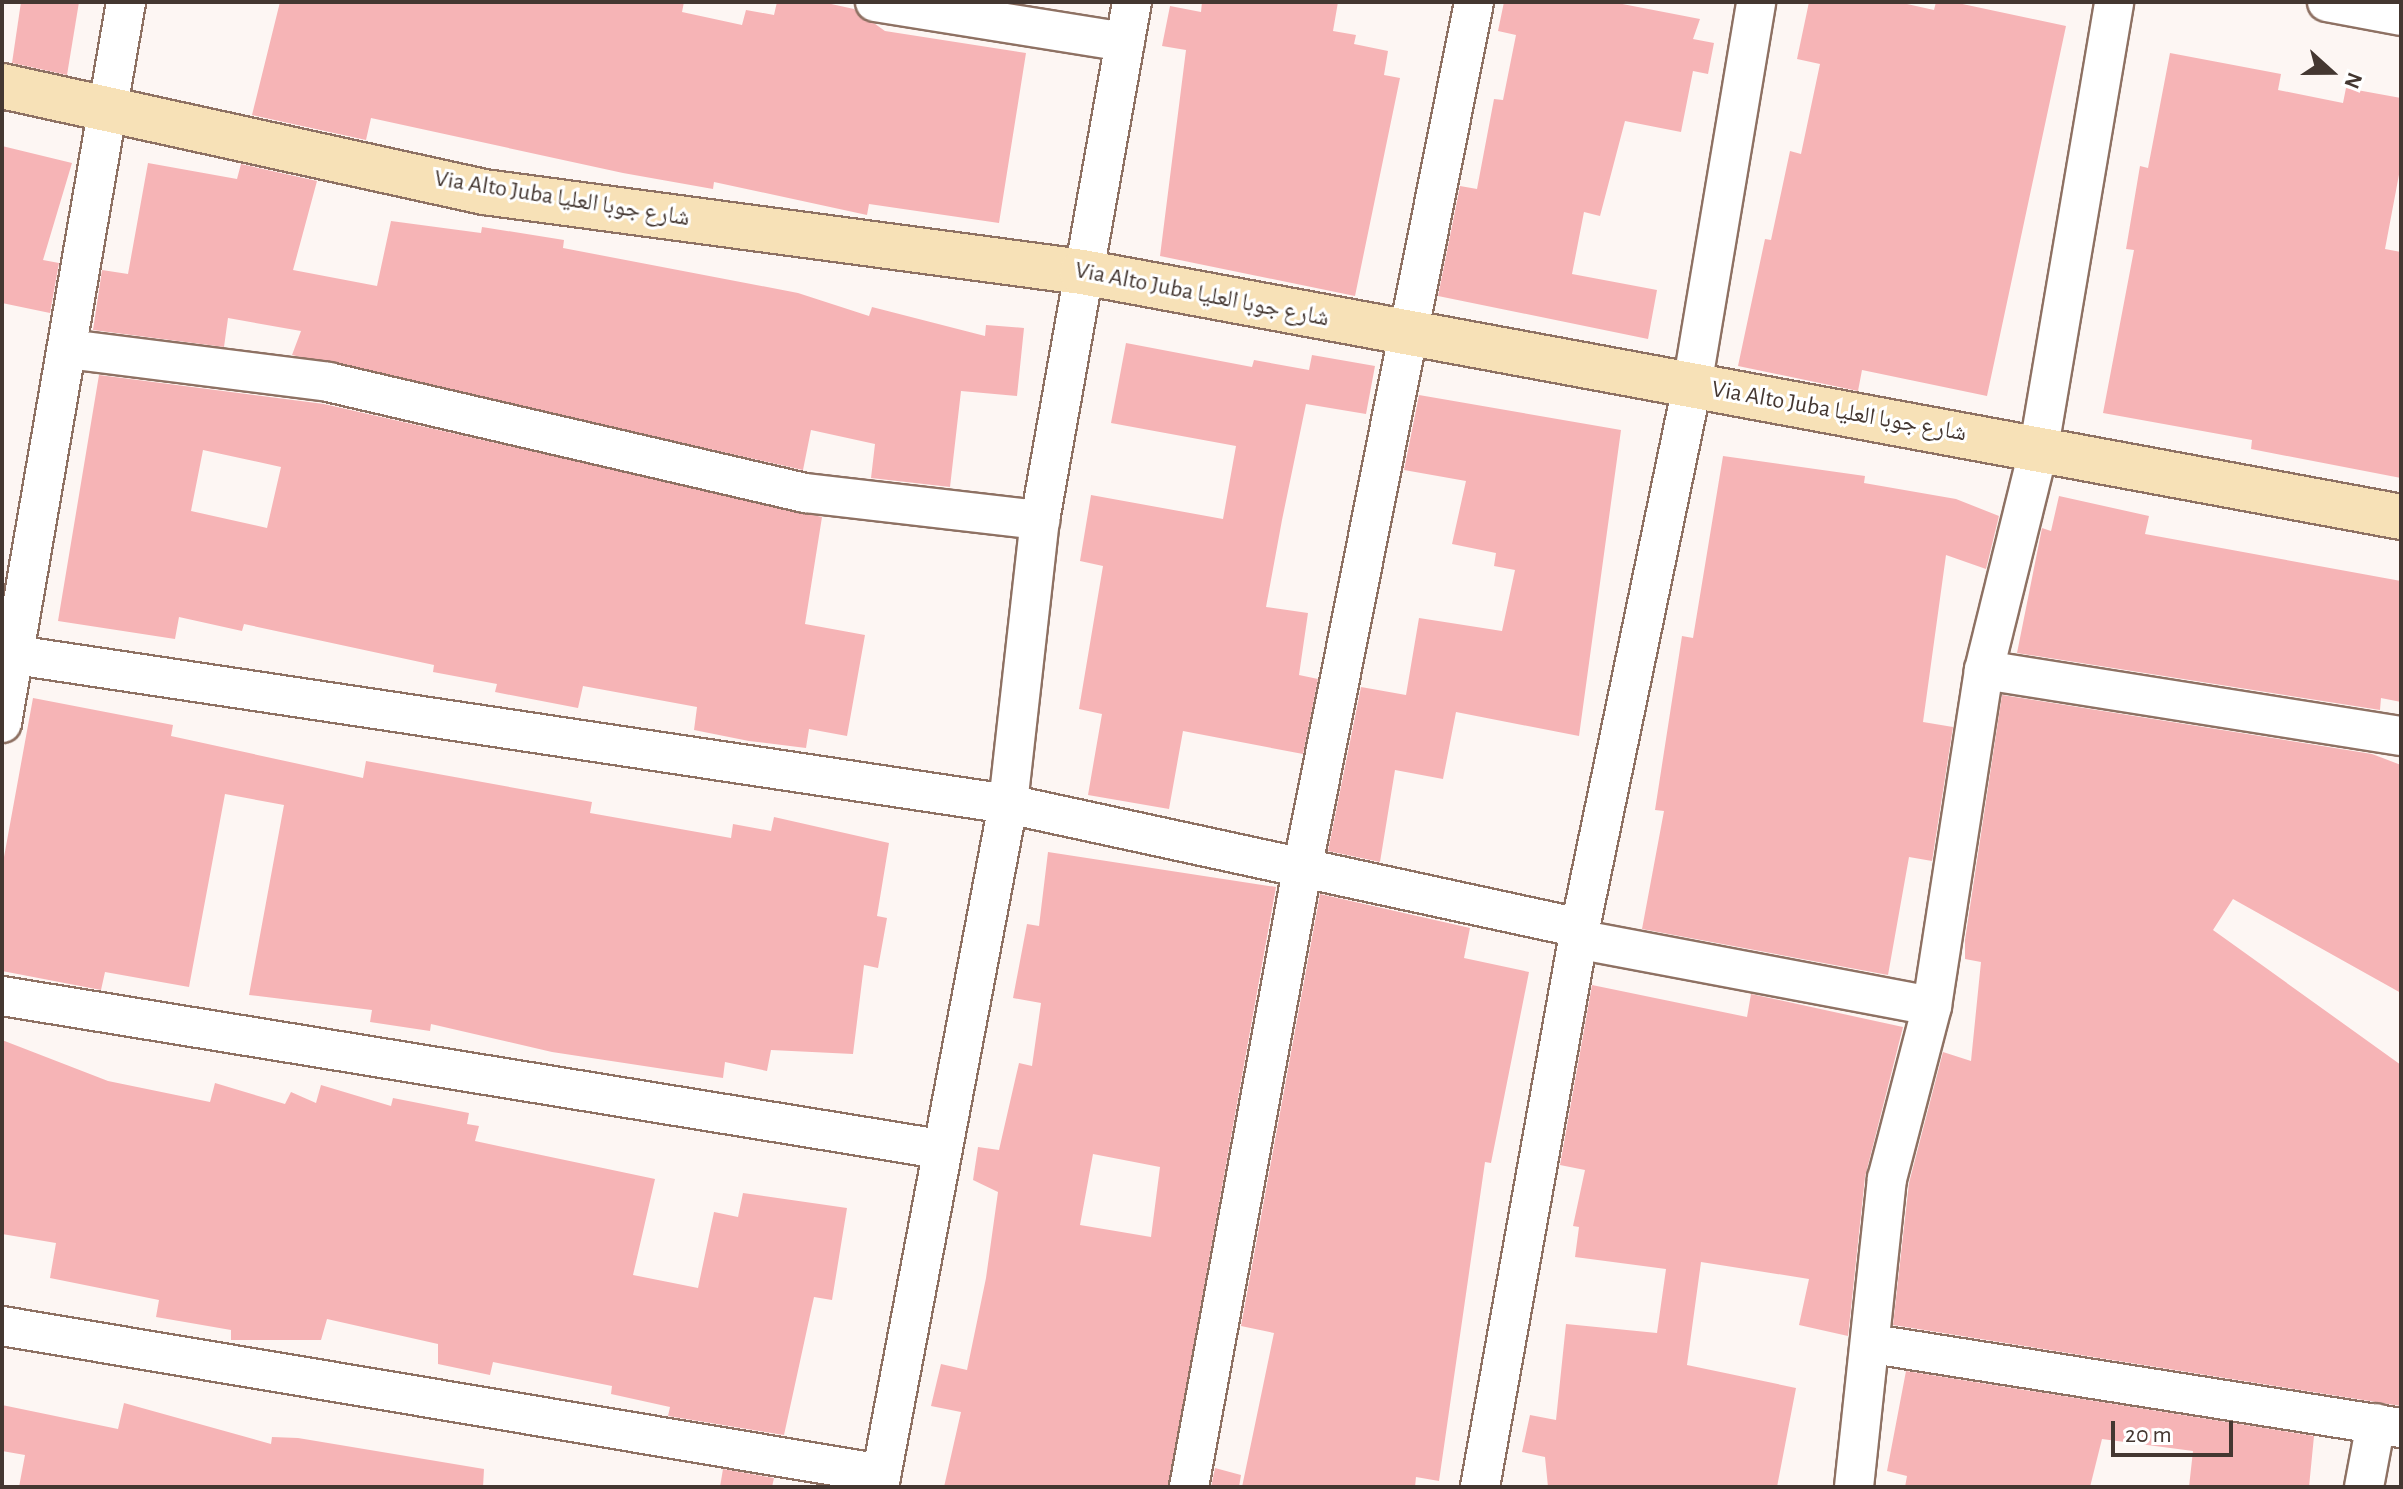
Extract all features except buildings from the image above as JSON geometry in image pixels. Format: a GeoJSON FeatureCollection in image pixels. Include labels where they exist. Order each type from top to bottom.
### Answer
{"type":"FeatureCollection","features":[{"type":"Feature","properties":{"kind":"street"},"geometry":{"type":"LineString","coordinates":[[2,723],[8,654],[68,349],[126,2]]}},
{"type":"Feature","properties":{"kind":"street"},"geometry":{"type":"LineString","coordinates":[[875,2],[1125,42]]}},
{"type":"Feature","properties":{"kind":"street"},"geometry":{"type":"LineString","coordinates":[[2,1326],[880,1480],[939,1149],[1008,804],[1040,520],[1132,2]]}},
{"type":"Feature","properties":{"kind":"street"},"geometry":{"type":"LineString","coordinates":[[1189,1487],[1302,870],[1405,334],[1474,2]]}},
{"type":"Feature","properties":{"kind":"street"},"geometry":{"type":"LineString","coordinates":[[1480,1487],[1581,934],[1692,386],[1756,2]]}},
{"type":"Feature","properties":{"kind":"street"},"geometry":{"type":"LineString","coordinates":[[1854,1487],[1873,1344],[1887,1179],[1932,1006],[1984,670],[2039,447],[2114,2]]}},
{"type":"Feature","properties":{"kind":"street"},"geometry":{"type":"LineString","coordinates":[[2327,2],[2401,16]]}},
{"type":"Feature","properties":{"kind":"street","name":"Via Alto Juba شارع جوبا العليا"},"geometry":{"type":"LineString","coordinates":[[2,86],[111,105],[484,192],[1082,272],[1405,334],[2039,447],[2401,517]]}},
{"type":"Feature","properties":{"kind":"street"},"geometry":{"type":"LineString","coordinates":[[68,349],[328,382],[806,493],[1040,520]]}},
{"type":"Feature","properties":{"kind":"street"},"geometry":{"type":"LineString","coordinates":[[8,654],[1008,804],[1581,934],[1932,1006]]}},
{"type":"Feature","properties":{"kind":"street"},"geometry":{"type":"LineString","coordinates":[[1984,670],[2401,736]]}},
{"type":"Feature","properties":{"kind":"street"},"geometry":{"type":"LineString","coordinates":[[2,996],[939,1149]]}},
{"type":"Feature","properties":{"kind":"street"},"geometry":{"type":"LineString","coordinates":[[1873,1344],[2388,1425],[2364,1487]]}}]}
